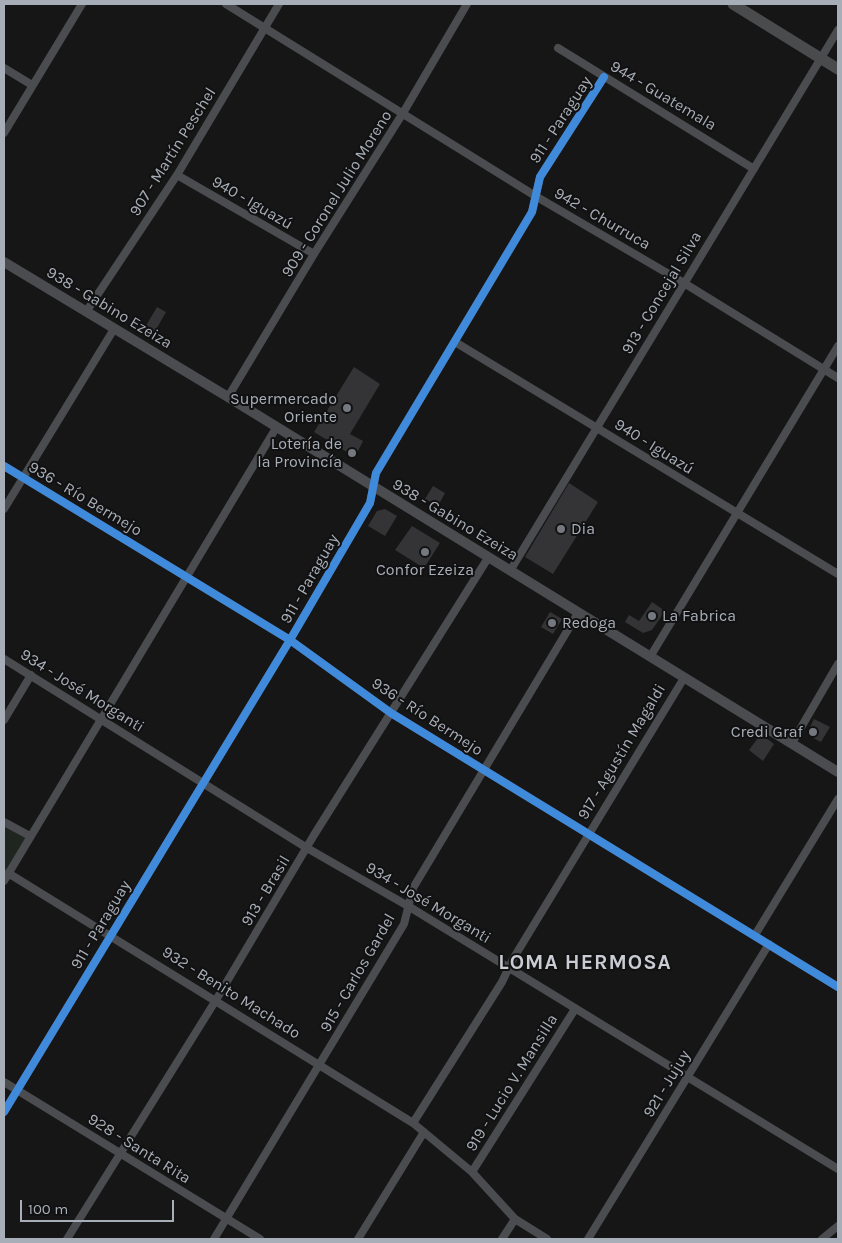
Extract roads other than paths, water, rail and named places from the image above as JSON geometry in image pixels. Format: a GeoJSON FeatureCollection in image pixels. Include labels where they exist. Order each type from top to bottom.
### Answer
{"type":"FeatureCollection","features":[{"type":"Feature","properties":{"kind":"main road"},"geometry":{"type":"LineString","coordinates":[[733,4],[838,69]]}},
{"type":"Feature","properties":{"kind":"street"},"geometry":{"type":"LineString","coordinates":[[4,133],[82,4]]}},
{"type":"Feature","properties":{"kind":"street","name":"942 - Churruca"},"geometry":{"type":"LineString","coordinates":[[226,4],[404,112],[537,197],[684,283],[838,378]]}},
{"type":"Feature","properties":{"kind":"street","name":"907 - Martín Peschel"},"geometry":{"type":"LineString","coordinates":[[86,312],[177,175],[279,4]]}},
{"type":"Feature","properties":{"kind":"street","name":"909 - Coronel Julio Moreno"},"geometry":{"type":"LineString","coordinates":[[228,397],[314,254],[404,112],[467,4]]}},
{"type":"Feature","properties":{"kind":"street","name":"913 - Concejal Silva"},"geometry":{"type":"LineString","coordinates":[[510,571],[838,30]]}},
{"type":"Feature","properties":{"kind":"street","name":"944 - Guatemala"},"geometry":{"type":"LineString","coordinates":[[558,48],[754,168]]}},
{"type":"Feature","properties":{"kind":"street"},"geometry":{"type":"LineString","coordinates":[[4,68],[32,85]]}},
{"type":"Feature","properties":{"kind":"street","name":"911 - Paraguay"},"geometry":{"type":"LineString","coordinates":[[4,1112],[290,640],[370,503],[376,473],[532,212],[537,197],[540,177],[604,77]]}},
{"type":"Feature","properties":{"kind":"street","name":"940 - Iguazú"},"geometry":{"type":"LineString","coordinates":[[177,175],[314,254]]}},
{"type":"Feature","properties":{"kind":"street","name":"938 - Gabino Ezeiza"},"geometry":{"type":"LineString","coordinates":[[4,262],[228,397],[838,772]]}},
{"type":"Feature","properties":{"kind":"street"},"geometry":{"type":"LineString","coordinates":[[4,509],[114,329]]}},
{"type":"Feature","properties":{"kind":"street","name":"940 - Iguazú"},"geometry":{"type":"LineString","coordinates":[[455,342],[838,574]]}},
{"type":"Feature","properties":{"kind":"street"},"geometry":{"type":"LineString","coordinates":[[650,656],[838,346]]}},
{"type":"Feature","properties":{"kind":"street"},"geometry":{"type":"LineString","coordinates":[[6,877],[99,719],[276,428]]}},
{"type":"Feature","properties":{"kind":"street","name":"936 - Río Bermejo"},"geometry":{"type":"LineString","coordinates":[[4,466],[290,640],[390,713],[838,987]]}},
{"type":"Feature","properties":{"kind":"street","name":"913 - Brasil"},"geometry":{"type":"LineString","coordinates":[[68,1239],[390,713],[488,558]]}},
{"type":"Feature","properties":{"kind":"street","name":"915 - Carlos Gardel"},"geometry":{"type":"LineString","coordinates":[[214,1239],[404,924],[413,888],[485,771],[578,613]]}},
{"type":"Feature","properties":{"kind":"street","name":"934 - José Morganti"},"geometry":{"type":"LineString","coordinates":[[4,659],[308,848],[408,906],[838,1169]]}},
{"type":"Feature","properties":{"kind":"street"},"geometry":{"type":"LineString","coordinates":[[792,742],[838,664]]}},
{"type":"Feature","properties":{"kind":"street"},"geometry":{"type":"LineString","coordinates":[[4,720],[31,676]]}},
{"type":"Feature","properties":{"kind":"street","name":"917 - Agustín Magaldi"},"geometry":{"type":"LineString","coordinates":[[413,1123],[502,982],[508,967],[684,678]]}},
{"type":"Feature","properties":{"kind":"street"},"geometry":{"type":"LineString","coordinates":[[755,935],[838,799]]}},
{"type":"Feature","properties":{"kind":"street"},"geometry":{"type":"LineString","coordinates":[[4,822],[30,836]]}},
{"type":"Feature","properties":{"kind":"street","name":"932 - Benito Machado"},"geometry":{"type":"LineString","coordinates":[[6,877],[111,935],[413,1123],[472,1172],[515,1219],[547,1239]]}},
{"type":"Feature","properties":{"kind":"street","name":"921 - Jujuy"},"geometry":{"type":"LineString","coordinates":[[588,1239],[769,944]]}},
{"type":"Feature","properties":{"kind":"street","name":"919 - Lucio V. Mansilla"},"geometry":{"type":"LineString","coordinates":[[472,1172],[575,1009]]}},
{"type":"Feature","properties":{"kind":"street","name":"928 - Santa Rita"},"geometry":{"type":"LineString","coordinates":[[4,1082],[120,1155],[260,1239]]}},
{"type":"Feature","properties":{"kind":"street"},"geometry":{"type":"LineString","coordinates":[[358,1239],[424,1132]]}},
{"type":"Feature","properties":{"kind":"street"},"geometry":{"type":"LineString","coordinates":[[502,1239],[515,1219]]}},
{"type":"Feature","properties":{"kind":"street"},"geometry":{"type":"LineString","coordinates":[[822,1239],[838,1226]]}},
{"type":"Feature","properties":{"kind":"place","name":"Supermercado Oriente"},"geometry":{"type":"Point","coordinates":[347,408]}},
{"type":"Feature","properties":{"kind":"place","name":"Lotería de la Provincía"},"geometry":{"type":"Point","coordinates":[352,453]}},
{"type":"Feature","properties":{"kind":"place","name":"Dia"},"geometry":{"type":"Point","coordinates":[561,529]}},
{"type":"Feature","properties":{"kind":"place","name":"Confor Ezeiza"},"geometry":{"type":"Point","coordinates":[425,552]}},
{"type":"Feature","properties":{"kind":"place","name":"La Fabrica"},"geometry":{"type":"Point","coordinates":[652,616]}},
{"type":"Feature","properties":{"kind":"place","name":"Redoga"},"geometry":{"type":"Point","coordinates":[552,623]}},
{"type":"Feature","properties":{"kind":"place","name":"Credi Graf"},"geometry":{"type":"Point","coordinates":[813,732]}},
{"type":"Feature","properties":{"kind":"district","name":"LOMA HERMOSA"},"geometry":{"type":"Point","coordinates":[585,963]}}]}
